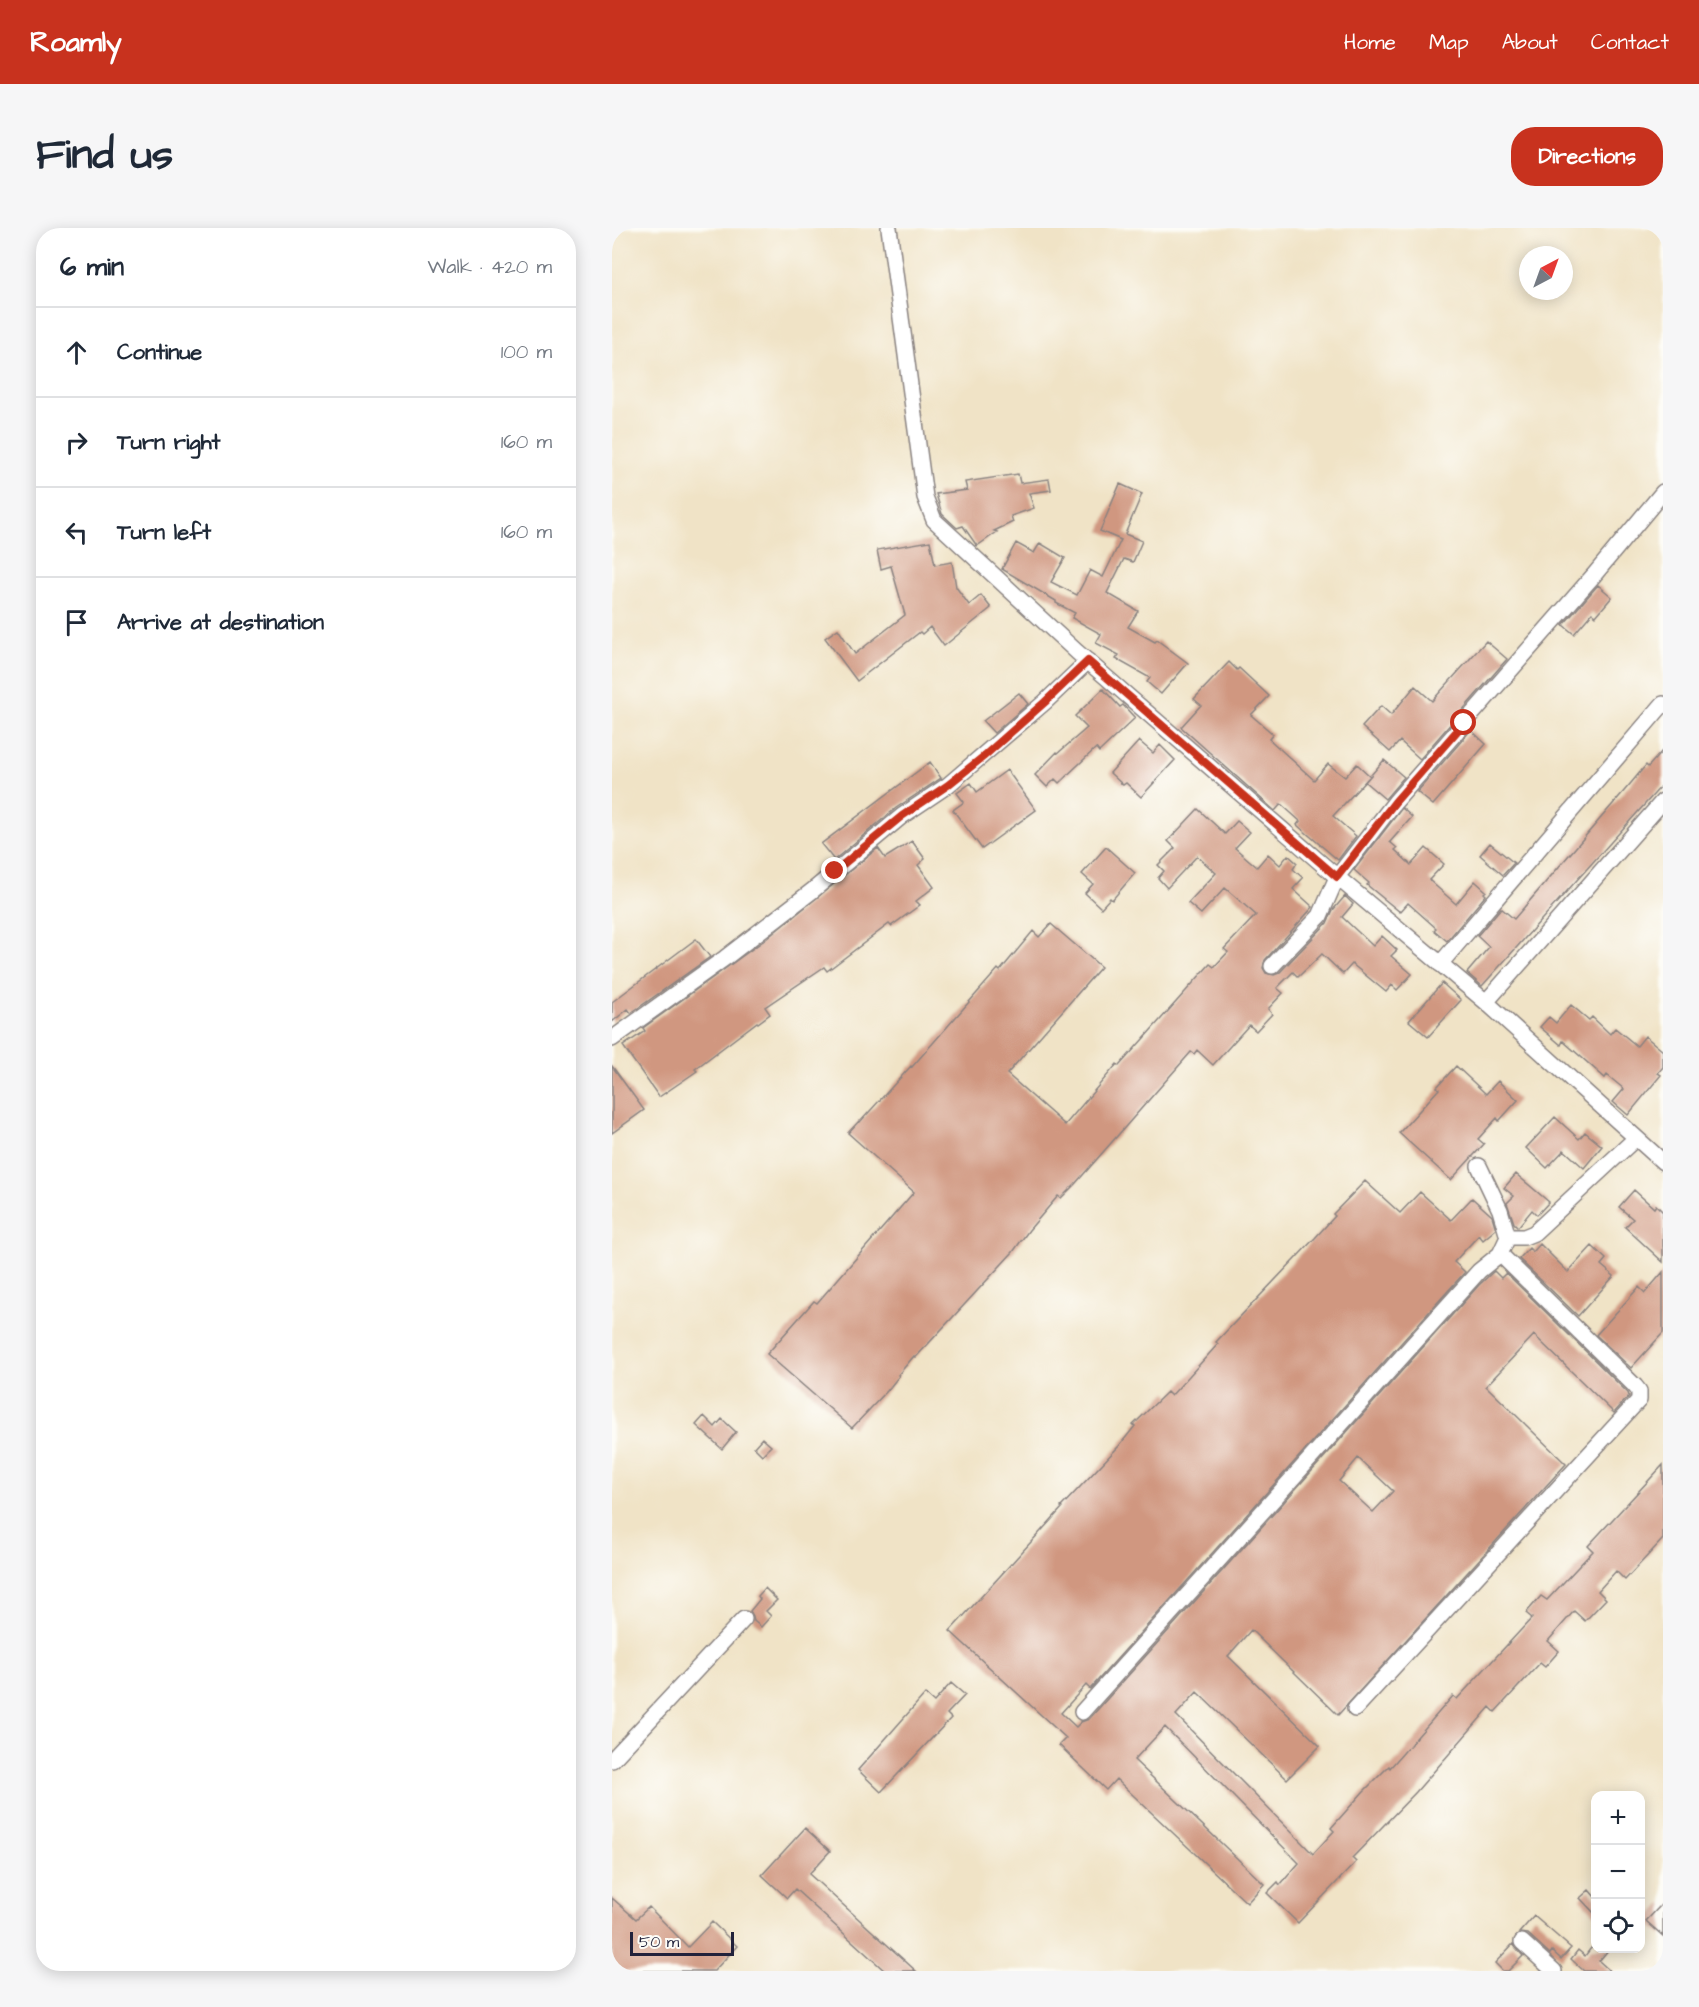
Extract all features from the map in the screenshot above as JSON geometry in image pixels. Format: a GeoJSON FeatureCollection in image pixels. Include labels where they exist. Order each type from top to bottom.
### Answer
{"type":"FeatureCollection","features":[{"type":"Feature","properties":{"kind":"street"},"geometry":{"type":"LineString","coordinates":[[889,228],[925,497],[929,511],[942,530],[1088,661],[1337,877],[1486,1002],[1663,1162]]}},
{"type":"Feature","properties":{"kind":"street"},"geometry":{"type":"LineString","coordinates":[[1272,966],[1320,916],[1337,877],[1395,802],[1594,575],[1663,492]]}},
{"type":"Feature","properties":{"kind":"street"},"geometry":{"type":"LineString","coordinates":[[612,1038],[725,958],[812,891],[902,816],[948,785],[1045,702],[1088,661]]}},
{"type":"Feature","properties":{"kind":"street"},"geometry":{"type":"LineString","coordinates":[[1440,964],[1663,704]]}},
{"type":"Feature","properties":{"kind":"street"},"geometry":{"type":"LineString","coordinates":[[1486,1002],[1663,801]]}},
{"type":"Feature","properties":{"kind":"street"},"geometry":{"type":"LineString","coordinates":[[1508,1237],[1524,1237],[1534,1233],[1636,1138]]}},
{"type":"Feature","properties":{"kind":"street"},"geometry":{"type":"LineString","coordinates":[[1083,1712],[1479,1271],[1500,1254],[1508,1237],[1500,1210],[1479,1166]]}},
{"type":"Feature","properties":{"kind":"street"},"geometry":{"type":"LineString","coordinates":[[1355,1710],[1639,1400],[1639,1391],[1635,1386],[1500,1254]]}},
{"type":"Feature","properties":{"kind":"street"},"geometry":{"type":"LineString","coordinates":[[612,1760],[744,1619]]}},
{"type":"Feature","properties":{"kind":"street"},"geometry":{"type":"LineString","coordinates":[[1522,1942],[1554,1971]]}},
{"type":"Feature","properties":{"kind":"building"},"geometry":{"type":"Polygon","coordinates":[[[1018,474],[1020,483],[1049,479],[1051,490],[1029,493],[1034,508],[1011,516],[1013,522],[994,531],[997,532],[977,546],[963,526],[957,528],[942,514],[936,494],[967,490],[965,482],[1018,474]]]}},
{"type":"Feature","properties":{"kind":"building"},"geometry":{"type":"Polygon","coordinates":[[[1120,484],[1142,494],[1125,534],[1142,541],[1133,562],[1124,559],[1107,593],[1138,611],[1128,627],[1155,642],[1157,640],[1188,663],[1161,694],[1147,682],[1150,678],[1116,659],[1119,655],[1096,643],[1101,634],[1072,618],[1075,613],[1002,569],[1016,543],[1034,553],[1040,543],[1065,558],[1051,582],[1077,595],[1090,570],[1103,577],[1121,540],[1100,531],[1120,484]]]}},
{"type":"Feature","properties":{"kind":"building"},"geometry":{"type":"Polygon","coordinates":[[[930,541],[935,565],[952,562],[956,587],[969,605],[981,595],[991,608],[944,646],[930,627],[922,634],[920,632],[857,681],[825,638],[838,629],[855,654],[905,615],[891,566],[881,569],[877,550],[930,541]]]}},
{"type":"Feature","properties":{"kind":"building"},"geometry":{"type":"Polygon","coordinates":[[[1598,585],[1612,597],[1596,616],[1592,613],[1574,634],[1563,625],[1598,585]]]}},
{"type":"Feature","properties":{"kind":"building"},"geometry":{"type":"Polygon","coordinates":[[[1486,641],[1507,659],[1420,759],[1400,741],[1390,752],[1362,727],[1381,706],[1391,715],[1415,686],[1432,701],[1486,641]]]}},
{"type":"Feature","properties":{"kind":"building"},"geometry":{"type":"Polygon","coordinates":[[[1229,662],[1237,670],[1239,668],[1269,696],[1251,715],[1273,734],[1269,739],[1314,780],[1328,764],[1345,777],[1357,764],[1370,776],[1333,816],[1356,836],[1338,860],[1297,825],[1300,821],[1281,804],[1275,811],[1181,727],[1201,705],[1194,699],[1229,662]]]}},
{"type":"Feature","properties":{"kind":"building"},"geometry":{"type":"Polygon","coordinates":[[[1103,689],[1120,707],[1123,705],[1135,718],[1099,752],[1096,748],[1059,783],[1055,779],[1047,787],[1035,775],[1057,752],[1087,728],[1075,716],[1103,689]]]}},
{"type":"Feature","properties":{"kind":"building"},"geometry":{"type":"Polygon","coordinates":[[[1019,693],[1028,704],[994,733],[983,721],[1019,693]]]}},
{"type":"Feature","properties":{"kind":"building"},"geometry":{"type":"Polygon","coordinates":[[[1471,730],[1486,744],[1433,805],[1417,792],[1471,730]]]}},
{"type":"Feature","properties":{"kind":"building"},"geometry":{"type":"Polygon","coordinates":[[[1139,741],[1153,753],[1160,745],[1175,760],[1141,797],[1126,783],[1123,785],[1110,773],[1139,741]]]}},
{"type":"Feature","properties":{"kind":"building"},"geometry":{"type":"Polygon","coordinates":[[[1663,750],[1663,784],[1482,986],[1467,973],[1489,947],[1477,936],[1501,908],[1514,919],[1646,765],[1648,767],[1663,750]]]}},
{"type":"Feature","properties":{"kind":"building"},"geometry":{"type":"Polygon","coordinates":[[[1384,760],[1404,777],[1385,799],[1365,782],[1384,760]]]}},
{"type":"Feature","properties":{"kind":"building"},"geometry":{"type":"Polygon","coordinates":[[[930,762],[941,778],[896,808],[834,860],[821,844],[930,762]]]}},
{"type":"Feature","properties":{"kind":"building"},"geometry":{"type":"Polygon","coordinates":[[[1007,770],[1036,810],[982,849],[953,810],[964,802],[957,793],[971,783],[977,792],[1007,770]]]}},
{"type":"Feature","properties":{"kind":"building"},"geometry":{"type":"Polygon","coordinates":[[[1402,808],[1412,817],[1390,842],[1397,848],[1395,850],[1411,865],[1426,848],[1444,864],[1429,880],[1456,904],[1475,881],[1486,891],[1484,893],[1486,895],[1447,941],[1408,903],[1400,912],[1367,885],[1369,883],[1354,870],[1402,808]]]}},
{"type":"Feature","properties":{"kind":"building"},"geometry":{"type":"Polygon","coordinates":[[[1198,809],[1225,834],[1237,821],[1250,832],[1235,848],[1257,867],[1268,854],[1280,865],[1288,855],[1297,863],[1293,869],[1303,878],[1293,889],[1313,907],[1265,960],[1263,968],[1266,973],[1274,975],[1279,973],[1327,923],[1333,910],[1345,896],[1353,904],[1342,917],[1373,946],[1382,936],[1397,950],[1391,956],[1412,974],[1397,990],[1392,985],[1386,992],[1352,964],[1343,974],[1322,954],[1298,977],[1293,972],[1277,988],[1283,993],[1268,1009],[1272,1014],[1256,1031],[1249,1025],[1213,1065],[1197,1050],[1194,1054],[1191,1052],[1075,1184],[1061,1198],[1058,1196],[1013,1252],[916,1357],[914,1356],[887,1391],[852,1428],[767,1354],[814,1301],[817,1303],[914,1192],[848,1133],[912,1067],[998,969],[1000,971],[1033,931],[1039,937],[1051,924],[1101,967],[1007,1074],[1065,1125],[1117,1064],[1119,1066],[1210,964],[1214,967],[1228,952],[1224,949],[1256,915],[1225,888],[1201,914],[1188,903],[1216,873],[1197,856],[1167,888],[1158,878],[1164,871],[1158,865],[1175,848],[1168,841],[1198,809]]]}},
{"type":"Feature","properties":{"kind":"building"},"geometry":{"type":"Polygon","coordinates":[[[912,841],[925,859],[918,865],[934,887],[916,901],[920,905],[891,926],[889,924],[827,971],[824,967],[765,1007],[770,1014],[695,1069],[697,1071],[659,1097],[623,1046],[645,1031],[643,1028],[766,939],[878,848],[885,858],[912,841]]]}},
{"type":"Feature","properties":{"kind":"building"},"geometry":{"type":"Polygon","coordinates":[[[1490,843],[1514,863],[1503,875],[1480,855],[1490,843]]]}},
{"type":"Feature","properties":{"kind":"building"},"geometry":{"type":"Polygon","coordinates":[[[1106,847],[1135,873],[1112,900],[1110,898],[1101,908],[1085,893],[1093,884],[1082,874],[1106,847]]]}},
{"type":"Feature","properties":{"kind":"building"},"geometry":{"type":"Polygon","coordinates":[[[696,939],[710,957],[631,1013],[628,1009],[612,1022],[612,1002],[696,939]]]}},
{"type":"Feature","properties":{"kind":"building"},"geometry":{"type":"Polygon","coordinates":[[[1442,983],[1461,1000],[1428,1037],[1409,1021],[1442,983]]]}},
{"type":"Feature","properties":{"kind":"building"},"geometry":{"type":"Polygon","coordinates":[[[1571,1005],[1589,1020],[1592,1017],[1610,1034],[1615,1028],[1637,1046],[1645,1036],[1663,1051],[1663,1067],[1658,1073],[1661,1075],[1628,1115],[1613,1102],[1624,1089],[1607,1075],[1605,1078],[1563,1041],[1561,1045],[1540,1027],[1549,1017],[1556,1023],[1571,1005]]]}},
{"type":"Feature","properties":{"kind":"building"},"geometry":{"type":"Polygon","coordinates":[[[612,1066],[644,1110],[612,1133],[612,1066]]]}},
{"type":"Feature","properties":{"kind":"building"},"geometry":{"type":"Polygon","coordinates":[[[1456,1066],[1486,1094],[1498,1081],[1518,1100],[1478,1139],[1484,1144],[1451,1180],[1399,1133],[1439,1089],[1437,1087],[1456,1066]]]}},
{"type":"Feature","properties":{"kind":"building"},"geometry":{"type":"Polygon","coordinates":[[[1555,1117],[1579,1139],[1585,1132],[1602,1146],[1584,1168],[1564,1150],[1547,1168],[1526,1148],[1555,1117]]]}},
{"type":"Feature","properties":{"kind":"building"},"geometry":{"type":"Polygon","coordinates":[[[1516,1174],[1549,1202],[1537,1215],[1532,1210],[1518,1227],[1514,1223],[1507,1203],[1514,1196],[1504,1188],[1516,1174]]]}},
{"type":"Feature","properties":{"kind":"building"},"geometry":{"type":"Polygon","coordinates":[[[1365,1181],[1400,1213],[1420,1192],[1451,1220],[1472,1198],[1492,1216],[1496,1229],[1483,1240],[1479,1235],[1454,1262],[1465,1272],[1090,1689],[1086,1685],[1061,1713],[1076,1727],[1089,1719],[1494,1271],[1501,1278],[1506,1273],[1629,1396],[1614,1413],[1534,1335],[1486,1386],[1566,1464],[1338,1715],[1251,1630],[1228,1656],[1320,1746],[1287,1779],[1197,1692],[1176,1715],[1313,1854],[1334,1831],[1331,1828],[1363,1792],[1389,1766],[1390,1768],[1453,1696],[1457,1699],[1532,1618],[1526,1613],[1541,1596],[1547,1600],[1593,1551],[1588,1546],[1663,1465],[1663,1539],[1625,1580],[1616,1571],[1598,1591],[1606,1599],[1585,1621],[1574,1611],[1548,1641],[1559,1651],[1545,1667],[1540,1663],[1495,1712],[1490,1707],[1416,1792],[1352,1858],[1356,1862],[1298,1923],[1267,1893],[1278,1882],[1280,1885],[1299,1863],[1165,1727],[1134,1760],[1264,1884],[1247,1903],[1116,1779],[1106,1790],[1059,1745],[1066,1738],[950,1631],[1119,1446],[1135,1426],[1133,1425],[1167,1392],[1171,1396],[1218,1344],[1216,1342],[1335,1216],[1333,1214],[1365,1181]],[[1358,1458],[1339,1481],[1373,1512],[1393,1491],[1358,1458]]]}},
{"type":"Feature","properties":{"kind":"building"},"geometry":{"type":"Polygon","coordinates":[[[1634,1190],[1654,1208],[1656,1205],[1663,1212],[1663,1262],[1625,1227],[1633,1219],[1619,1207],[1634,1190]]]}},
{"type":"Feature","properties":{"kind":"building"},"geometry":{"type":"Polygon","coordinates":[[[1540,1244],[1568,1272],[1592,1246],[1606,1259],[1601,1265],[1614,1276],[1578,1316],[1519,1259],[1529,1248],[1533,1252],[1540,1244]]]}},
{"type":"Feature","properties":{"kind":"building"},"geometry":{"type":"Polygon","coordinates":[[[1663,1272],[1663,1333],[1631,1368],[1596,1335],[1639,1287],[1645,1293],[1663,1272]]]}},
{"type":"Feature","properties":{"kind":"building"},"geometry":{"type":"Polygon","coordinates":[[[704,1416],[715,1427],[722,1419],[736,1432],[722,1449],[696,1425],[704,1416]]]}},
{"type":"Feature","properties":{"kind":"building"},"geometry":{"type":"Polygon","coordinates":[[[762,1438],[771,1446],[762,1455],[754,1447],[762,1438]]]}},
{"type":"Feature","properties":{"kind":"building"},"geometry":{"type":"Polygon","coordinates":[[[765,1588],[777,1600],[766,1611],[771,1616],[761,1627],[754,1621],[750,1611],[760,1599],[758,1596],[765,1588]]]}},
{"type":"Feature","properties":{"kind":"building"},"geometry":{"type":"Polygon","coordinates":[[[951,1683],[965,1695],[947,1714],[951,1718],[881,1792],[858,1770],[925,1694],[934,1702],[951,1683]]]}},
{"type":"Feature","properties":{"kind":"building"},"geometry":{"type":"Polygon","coordinates":[[[805,1828],[830,1851],[809,1874],[916,1971],[885,1971],[795,1889],[787,1898],[762,1875],[805,1828]]]}},
{"type":"Feature","properties":{"kind":"building"},"geometry":{"type":"Polygon","coordinates":[[[1589,1890],[1591,1910],[1580,1898],[1589,1890]]]}},
{"type":"Feature","properties":{"kind":"building"},"geometry":{"type":"Polygon","coordinates":[[[612,1898],[636,1919],[649,1907],[688,1947],[712,1922],[737,1946],[714,1971],[617,1971],[612,1966],[612,1898]]]}},
{"type":"Feature","properties":{"kind":"building"},"geometry":{"type":"Polygon","coordinates":[[[1663,1903],[1663,1936],[1646,1921],[1663,1903]]]}},
{"type":"Feature","properties":{"kind":"building"},"geometry":{"type":"Polygon","coordinates":[[[1534,1916],[1571,1948],[1561,1959],[1552,1951],[1550,1954],[1528,1934],[1519,1933],[1534,1916]]]}},
{"type":"Feature","properties":{"kind":"building"},"geometry":{"type":"Polygon","coordinates":[[[1513,1944],[1523,1956],[1508,1971],[1503,1971],[1495,1963],[1513,1944]]]}},
{"type":"Feature","properties":{"kind":"building"},"geometry":{"type":"Polygon","coordinates":[[[1591,1948],[1591,1953],[1606,1953],[1599,1961],[1610,1971],[1584,1971],[1571,1959],[1578,1950],[1585,1956],[1591,1948]]]}},
{"type":"Feature","properties":{"kind":"route"},"geometry":{"type":"LineString","coordinates":[[835,871],[902,816],[948,785],[983,757],[1088,661],[1337,877],[1395,802],[1464,723]]}}]}
